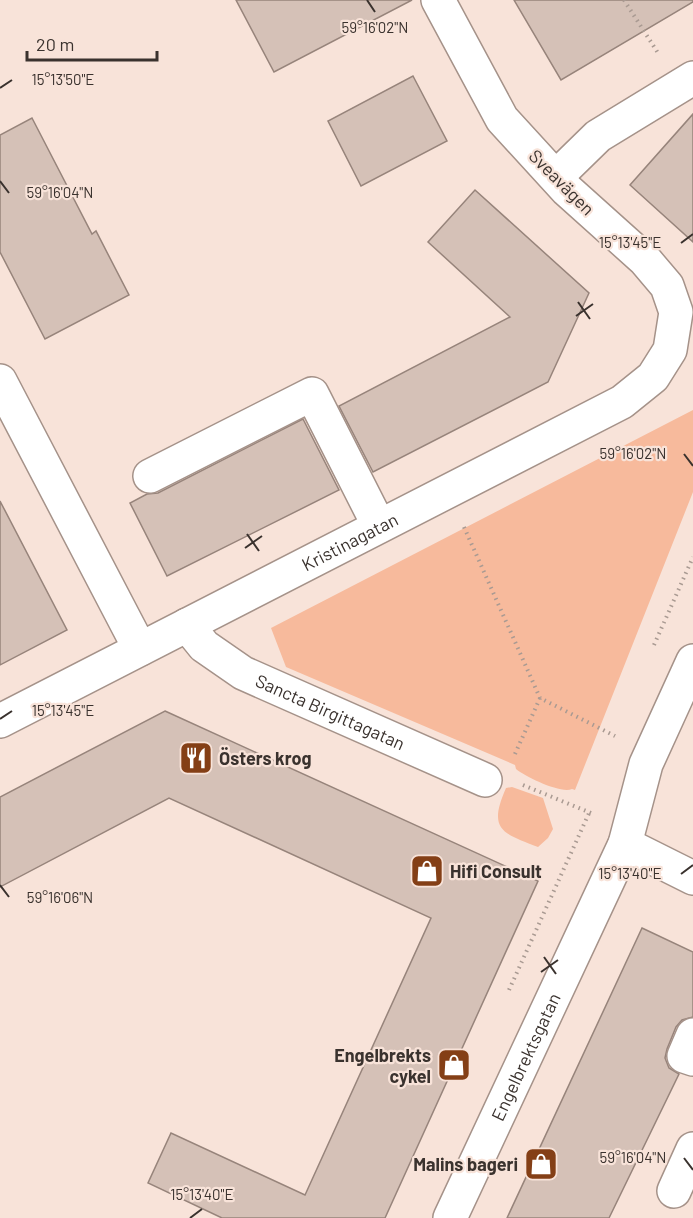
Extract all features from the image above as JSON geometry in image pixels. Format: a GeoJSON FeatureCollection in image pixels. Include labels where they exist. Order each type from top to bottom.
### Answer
{"type":"FeatureCollection","features":[{"type":"Feature","properties":{"kind":"street","name":"Sveavägen"},"geometry":{"type":"LineString","coordinates":[[438,0],[502,119],[556,177],[645,260],[667,286],[682,339]]}},
{"type":"Feature","properties":{"kind":"street"},"geometry":{"type":"LineString","coordinates":[[556,177],[598,136],[686,82]]}},
{"type":"Feature","properties":{"kind":"street","name":"Kristinagatan"},"geometry":{"type":"LineString","coordinates":[[0,721],[622,402],[653,377],[670,350],[682,339]]}},
{"type":"Feature","properties":{"kind":"street"},"geometry":{"type":"LineString","coordinates":[[0,381],[140,649]]}},
{"type":"Feature","properties":{"kind":"street"},"geometry":{"type":"LineString","coordinates":[[150,476],[312,394],[379,526]]}},
{"type":"Feature","properties":{"kind":"street","name":"Sancta Birgittagatan"},"geometry":{"type":"LineString","coordinates":[[187,625],[204,646],[243,673],[495,779]]}},
{"type":"Feature","properties":{"kind":"street","name":"Engelbrektsgatan"},"geometry":{"type":"LineString","coordinates":[[450,1218],[625,844],[646,764],[693,661]]}},
{"type":"Feature","properties":{"kind":"street"},"geometry":{"type":"LineString","coordinates":[[625,844],[693,878]]}},
{"type":"Feature","properties":{"kind":"street"},"geometry":{"type":"LineString","coordinates":[[693,1035],[684,1056],[693,1059]]}},
{"type":"Feature","properties":{"kind":"street"},"geometry":{"type":"LineString","coordinates":[[674,1191],[693,1149]]}},
{"type":"Feature","properties":{"kind":"path"},"geometry":{"type":"LineString","coordinates":[[624,0],[686,82]]}},
{"type":"Feature","properties":{"kind":"path"},"geometry":{"type":"LineString","coordinates":[[447,492],[540,698],[616,737],[619,727]]}},
{"type":"Feature","properties":{"kind":"path"},"geometry":{"type":"LineString","coordinates":[[650,653],[693,557]]}},
{"type":"Feature","properties":{"kind":"path"},"geometry":{"type":"LineString","coordinates":[[540,698],[495,779],[590,812],[625,844]]}},
{"type":"Feature","properties":{"kind":"path"},"geometry":{"type":"LineString","coordinates":[[508,994],[595,802]]}},
{"type":"Feature","properties":{"kind":"shaded area"},"geometry":{"type":"Polygon","coordinates":[[[693,410],[693,492],[575,790],[560,789],[544,784],[516,769],[515,765],[286,667],[271,628],[693,410]]]}},
{"type":"Feature","properties":{"kind":"shaded area"},"geometry":{"type":"Polygon","coordinates":[[[512,787],[543,798],[553,829],[548,838],[538,847],[515,838],[501,828],[498,813],[506,788],[512,787]]]}},
{"type":"Feature","properties":{"kind":"building"},"geometry":{"type":"Polygon","coordinates":[[[236,0],[412,0],[274,72],[236,0]]]}},
{"type":"Feature","properties":{"kind":"building"},"geometry":{"type":"Polygon","coordinates":[[[514,0],[693,0],[693,2],[561,80],[514,0]]]}},
{"type":"Feature","properties":{"kind":"building"},"geometry":{"type":"Polygon","coordinates":[[[413,76],[447,141],[361,186],[328,121],[413,76]]]}},
{"type":"Feature","properties":{"kind":"building"},"geometry":{"type":"Polygon","coordinates":[[[693,114],[693,242],[630,185],[693,114]]]}},
{"type":"Feature","properties":{"kind":"building"},"geometry":{"type":"Polygon","coordinates":[[[32,118],[92,234],[96,231],[129,295],[45,339],[0,252],[0,135],[32,118]]]}},
{"type":"Feature","properties":{"kind":"building"},"geometry":{"type":"Polygon","coordinates":[[[475,190],[589,293],[548,382],[373,472],[339,406],[510,317],[428,242],[475,190]]]}},
{"type":"Feature","properties":{"kind":"building"},"geometry":{"type":"Polygon","coordinates":[[[303,419],[339,490],[167,576],[130,503],[147,494],[158,493],[303,419]]]}},
{"type":"Feature","properties":{"kind":"building"},"geometry":{"type":"Polygon","coordinates":[[[0,501],[67,630],[0,665],[0,501]]]}},
{"type":"Feature","properties":{"kind":"building"},"geometry":{"type":"Polygon","coordinates":[[[165,711],[538,881],[385,1218],[222,1218],[148,1183],[171,1133],[305,1195],[431,918],[169,798],[0,887],[0,797],[165,711]]]}},
{"type":"Feature","properties":{"kind":"building"},"geometry":{"type":"Polygon","coordinates":[[[642,928],[693,952],[693,1017],[682,1020],[676,1027],[665,1058],[669,1068],[679,1074],[609,1218],[507,1218],[642,928]]]}},
{"type":"Feature","properties":{"kind":"place","name":"Östers krog"},"geometry":{"type":"Point","coordinates":[196,758]}},
{"type":"Feature","properties":{"kind":"place","name":"Hifi Consult"},"geometry":{"type":"Point","coordinates":[427,871]}},
{"type":"Feature","properties":{"kind":"place","name":"Engelbrekts cykel"},"geometry":{"type":"Point","coordinates":[454,1065]}},
{"type":"Feature","properties":{"kind":"place","name":"Malins bageri"},"geometry":{"type":"Point","coordinates":[541,1164]}}]}
